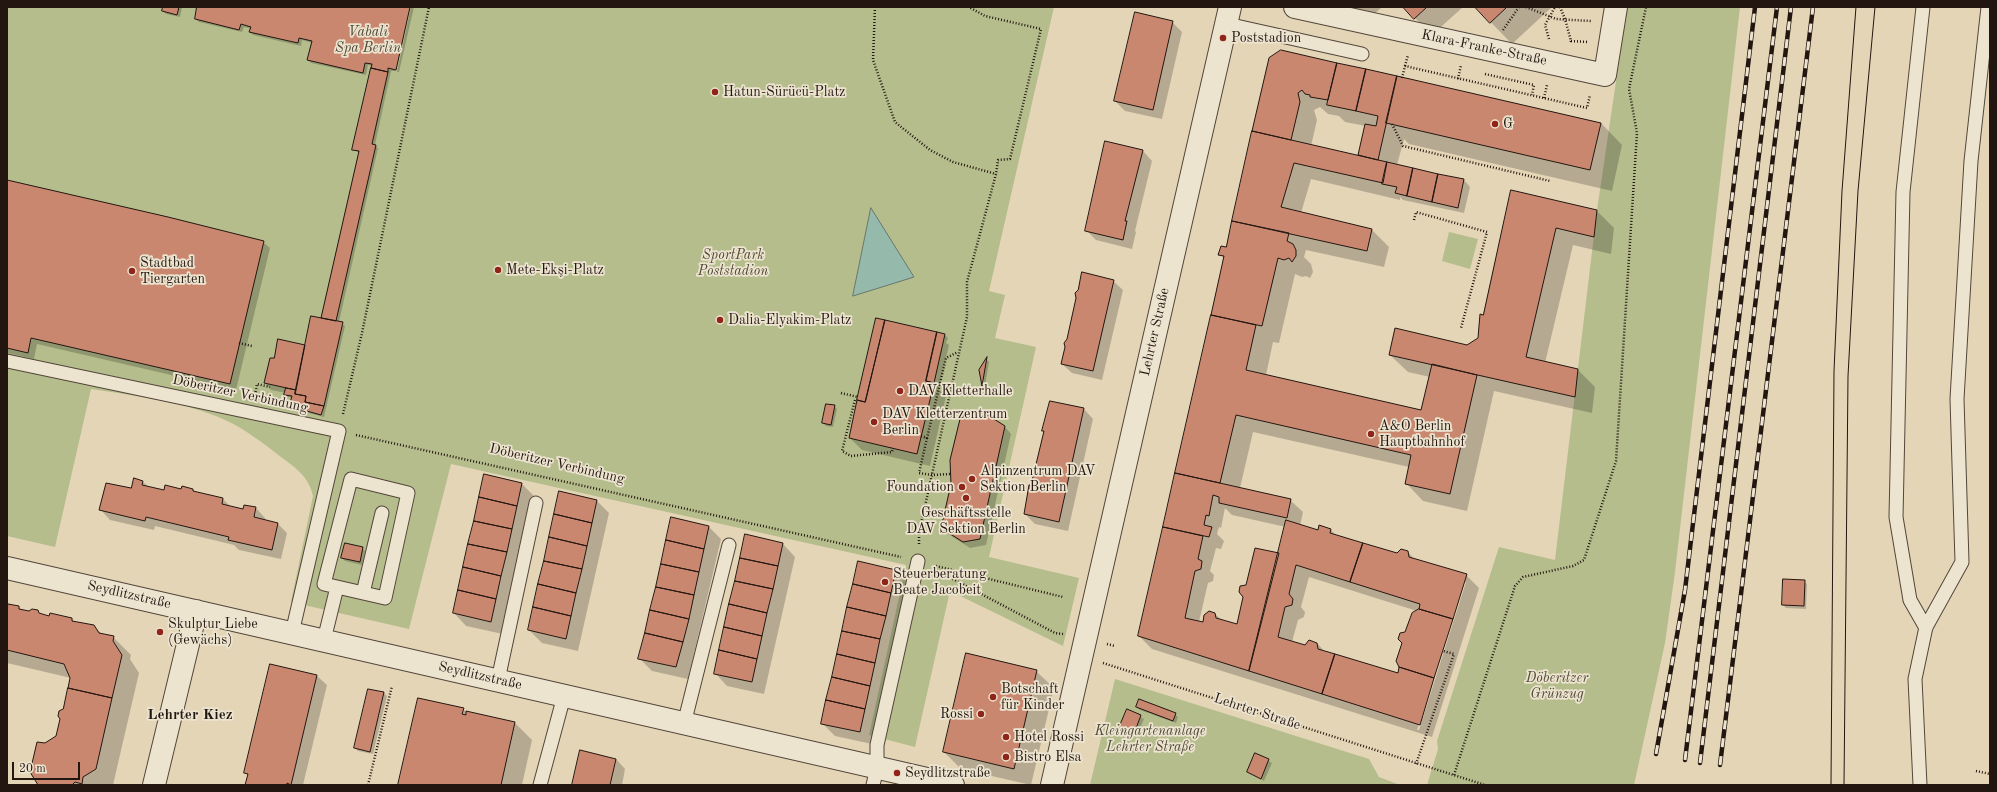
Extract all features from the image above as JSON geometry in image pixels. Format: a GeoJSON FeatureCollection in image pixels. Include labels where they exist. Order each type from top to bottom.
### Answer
{"type":"FeatureCollection","features":[{"type":"Feature","properties":{"kind":"street","name":"Klara-Franke-Straße"},"geometry":{"type":"LineString","coordinates":[[1295,7],[1605,75],[1616,7]]}},
{"type":"Feature","properties":{"kind":"street","name":"Lehrter Straße"},"geometry":{"type":"LineString","coordinates":[[1052,785],[1229,15]]}},
{"type":"Feature","properties":{"kind":"street","name":"Seydlitzstraße"},"geometry":{"type":"LineString","coordinates":[[7,568],[684,724],[875,777],[953,785]]}},
{"type":"Feature","properties":{"kind":"street"},"geometry":{"type":"LineString","coordinates":[[154,785],[196,611]]}},
{"type":"Feature","properties":{"kind":"lane"},"geometry":{"type":"LineString","coordinates":[[1923,7],[1903,192],[1896,517],[1910,600],[1926,628]]}},
{"type":"Feature","properties":{"kind":"lane"},"geometry":{"type":"LineString","coordinates":[[1920,785],[1915,679],[1926,628],[1962,562],[1957,399],[1971,162],[1988,7]]}},
{"type":"Feature","properties":{"kind":"lane"},"geometry":{"type":"LineString","coordinates":[[1229,15],[1362,54]]}},
{"type":"Feature","properties":{"kind":"lane","name":"Döberitzer Verbindung"},"geometry":{"type":"LineString","coordinates":[[7,361],[339,431]]}},
{"type":"Feature","properties":{"kind":"lane"},"geometry":{"type":"LineString","coordinates":[[292,633],[339,431]]}},
{"type":"Feature","properties":{"kind":"lane"},"geometry":{"type":"LineString","coordinates":[[351,479],[408,493],[385,598],[337,588],[324,584],[351,479]]}},
{"type":"Feature","properties":{"kind":"lane"},"geometry":{"type":"LineString","coordinates":[[498,680],[536,503]]}},
{"type":"Feature","properties":{"kind":"lane"},"geometry":{"type":"LineString","coordinates":[[363,593],[382,513]]}},
{"type":"Feature","properties":{"kind":"lane"},"geometry":{"type":"LineString","coordinates":[[684,724],[729,545]]}},
{"type":"Feature","properties":{"kind":"lane"},"geometry":{"type":"LineString","coordinates":[[875,777],[878,745],[918,561]]}},
{"type":"Feature","properties":{"kind":"lane"},"geometry":{"type":"LineString","coordinates":[[324,640],[337,588]]}},
{"type":"Feature","properties":{"kind":"lane"},"geometry":{"type":"LineString","coordinates":[[540,785],[564,696]]}},
{"type":"Feature","properties":{"kind":"path"},"geometry":{"type":"LineString","coordinates":[[339,431],[362,333],[429,7]]}},
{"type":"Feature","properties":{"kind":"path"},"geometry":{"type":"LineString","coordinates":[[875,7],[873,60],[895,122],[930,150],[954,162],[996,174]]}},
{"type":"Feature","properties":{"kind":"path"},"geometry":{"type":"LineString","coordinates":[[969,7],[985,16],[1041,29],[1010,159],[998,160],[996,174],[967,282],[967,317],[919,533],[918,561],[1064,597]]}},
{"type":"Feature","properties":{"kind":"path"},"geometry":{"type":"LineString","coordinates":[[1526,7],[1549,17],[1565,19]]}},
{"type":"Feature","properties":{"kind":"path"},"geometry":{"type":"LineString","coordinates":[[1552,63],[1551,47],[1545,25],[1555,7]]}},
{"type":"Feature","properties":{"kind":"path"},"geometry":{"type":"LineString","coordinates":[[1552,63],[1571,41],[1560,7]]}},
{"type":"Feature","properties":{"kind":"path"},"geometry":{"type":"LineString","coordinates":[[1454,775],[1515,586],[1523,578],[1573,566],[1584,560],[1616,461],[1637,133],[1629,89],[1646,7]]}},
{"type":"Feature","properties":{"kind":"path"},"geometry":{"type":"LineString","coordinates":[[1402,78],[1407,57]]}},
{"type":"Feature","properties":{"kind":"path"},"geometry":{"type":"LineString","coordinates":[[1405,66],[1587,108],[1590,97]]}},
{"type":"Feature","properties":{"kind":"path"},"geometry":{"type":"LineString","coordinates":[[1458,79],[1460,68]]}},
{"type":"Feature","properties":{"kind":"path"},"geometry":{"type":"LineString","coordinates":[[1478,72],[1534,85],[1532,96]]}},
{"type":"Feature","properties":{"kind":"path"},"geometry":{"type":"LineString","coordinates":[[1544,98],[1547,84]]}},
{"type":"Feature","properties":{"kind":"path"},"geometry":{"type":"LineString","coordinates":[[1392,124],[1403,146],[1550,181]]}},
{"type":"Feature","properties":{"kind":"path"},"geometry":{"type":"LineString","coordinates":[[1414,220],[1416,212],[1487,232],[1461,328]]}},
{"type":"Feature","properties":{"kind":"path"},"geometry":{"type":"LineString","coordinates":[[240,343],[252,346]]}},
{"type":"Feature","properties":{"kind":"path"},"geometry":{"type":"LineString","coordinates":[[951,474],[932,475],[919,473],[946,358],[959,352]]}},
{"type":"Feature","properties":{"kind":"path"},"geometry":{"type":"LineString","coordinates":[[841,392],[858,397]]}},
{"type":"Feature","properties":{"kind":"path"},"geometry":{"type":"LineString","coordinates":[[855,400],[842,451],[851,456],[892,452],[893,448]]}},
{"type":"Feature","properties":{"kind":"path","name":"Döberitzer Verbindung"},"geometry":{"type":"LineString","coordinates":[[339,431],[918,561],[1083,648]]}},
{"type":"Feature","properties":{"kind":"path"},"geometry":{"type":"LineString","coordinates":[[921,436],[927,438]]}},
{"type":"Feature","properties":{"kind":"path","name":"Lehrter Straße"},"geometry":{"type":"LineString","coordinates":[[1083,648],[1416,764],[1485,785]]}},
{"type":"Feature","properties":{"kind":"path"},"geometry":{"type":"LineString","coordinates":[[1416,764],[1454,654],[1443,651]]}},
{"type":"Feature","properties":{"kind":"path"},"geometry":{"type":"LineString","coordinates":[[368,785],[392,686]]}},
{"type":"Feature","properties":{"kind":"path"},"geometry":{"type":"LineString","coordinates":[[1976,771],[1990,774]]}},
{"type":"Feature","properties":{"kind":"green space","name":"SportPark Poststadion"},"geometry":{"type":"Polygon","coordinates":[[[7,7],[1054,7],[989,291],[1005,295],[995,338],[1036,347],[989,557],[1079,578],[1063,646],[950,591],[915,747],[869,735],[906,565],[451,464],[409,629],[291,602],[313,496],[305,478],[292,465],[261,442],[247,432],[225,420],[193,408],[159,400],[91,389],[55,547],[7,536],[7,7]]]}},
{"type":"Feature","properties":{"kind":"green space","name":"Döberitzer Grünzug"},"geometry":{"type":"Polygon","coordinates":[[[1627,7],[1740,7],[1675,572],[1665,643],[1634,785],[1427,785],[1438,749],[1437,741],[1499,547],[1555,560],[1597,210],[1627,7]]]}},
{"type":"Feature","properties":{"kind":"green space"},"geometry":{"type":"Polygon","coordinates":[[[1449,232],[1478,239],[1470,269],[1442,261],[1449,232]]]}},
{"type":"Feature","properties":{"kind":"green space","name":"Kleingartenanlage Lehrter Straße"},"geometry":{"type":"Polygon","coordinates":[[[1115,679],[1369,759],[1379,777],[1400,785],[1090,785],[1115,679]]]}},
{"type":"Feature","properties":{"kind":"shaded area"},"geometry":{"type":"Polygon","coordinates":[[[871,208],[914,277],[853,296],[871,208]]]}},
{"type":"Feature","properties":{"kind":"building"},"geometry":{"type":"Polygon","coordinates":[[[163,7],[179,7],[177,15],[162,11],[163,7]]]}},
{"type":"Feature","properties":{"kind":"building"},"geometry":{"type":"Polygon","coordinates":[[[197,7],[410,7],[396,70],[388,68],[388,72],[371,68],[372,64],[365,63],[363,73],[307,60],[312,41],[299,38],[298,43],[249,32],[251,27],[241,24],[239,30],[195,19],[197,7]]]}},
{"type":"Feature","properties":{"kind":"building"},"geometry":{"type":"Polygon","coordinates":[[[1403,7],[1427,7],[1414,19],[1403,7]]]}},
{"type":"Feature","properties":{"kind":"building"},"geometry":{"type":"Polygon","coordinates":[[[1475,7],[1507,7],[1490,23],[1475,7]]]}},
{"type":"Feature","properties":{"kind":"building"},"geometry":{"type":"Polygon","coordinates":[[[1135,12],[1173,21],[1153,110],[1114,101],[1135,12]]]}},
{"type":"Feature","properties":{"kind":"building"},"geometry":{"type":"Polygon","coordinates":[[[1281,50],[1337,63],[1328,100],[1310,97],[1310,95],[1305,94],[1302,90],[1298,93],[1300,102],[1291,140],[1252,131],[1269,58],[1281,50]]]}},
{"type":"Feature","properties":{"kind":"building"},"geometry":{"type":"Polygon","coordinates":[[[1337,63],[1366,69],[1356,111],[1327,105],[1337,63]]]}},
{"type":"Feature","properties":{"kind":"building"},"geometry":{"type":"Polygon","coordinates":[[[371,68],[388,72],[372,144],[376,145],[336,321],[321,318],[359,151],[352,150],[371,68]]]}},
{"type":"Feature","properties":{"kind":"building"},"geometry":{"type":"Polygon","coordinates":[[[1366,69],[1397,76],[1378,160],[1358,155],[1365,124],[1376,126],[1378,116],[1356,111],[1366,69]]]}},
{"type":"Feature","properties":{"kind":"building","name":"G"},"geometry":{"type":"Polygon","coordinates":[[[1397,76],[1601,123],[1590,170],[1386,123],[1397,76]]]}},
{"type":"Feature","properties":{"kind":"building"},"geometry":{"type":"Polygon","coordinates":[[[1252,131],[1387,162],[1383,183],[1294,163],[1281,207],[1372,229],[1367,251],[1232,221],[1252,131]]]}},
{"type":"Feature","properties":{"kind":"building"},"geometry":{"type":"Polygon","coordinates":[[[1105,141],[1143,150],[1125,221],[1127,221],[1123,240],[1085,231],[1105,141]]]}},
{"type":"Feature","properties":{"kind":"building"},"geometry":{"type":"Polygon","coordinates":[[[1387,162],[1413,168],[1407,196],[1395,193],[1397,187],[1382,184],[1387,162]]]}},
{"type":"Feature","properties":{"kind":"building"},"geometry":{"type":"Polygon","coordinates":[[[1413,168],[1438,174],[1432,202],[1407,196],[1413,168]]]}},
{"type":"Feature","properties":{"kind":"building"},"geometry":{"type":"Polygon","coordinates":[[[1438,174],[1464,179],[1458,208],[1432,202],[1438,174]]]}},
{"type":"Feature","properties":{"kind":"building","name":"Stadtbad Tiergarten"},"geometry":{"type":"Polygon","coordinates":[[[7,180],[264,241],[230,384],[31,338],[28,353],[7,348],[7,180]]]}},
{"type":"Feature","properties":{"kind":"building"},"geometry":{"type":"Polygon","coordinates":[[[1511,190],[1597,210],[1594,237],[1556,228],[1526,357],[1578,369],[1575,397],[1389,355],[1395,328],[1467,345],[1478,338],[1480,314],[1483,315],[1511,190]]]}},
{"type":"Feature","properties":{"kind":"building"},"geometry":{"type":"Polygon","coordinates":[[[1232,221],[1289,233],[1287,241],[1293,244],[1296,250],[1296,256],[1292,262],[1289,258],[1284,260],[1278,258],[1262,326],[1211,315],[1224,256],[1218,255],[1221,246],[1226,247],[1232,221]]]}},
{"type":"Feature","properties":{"kind":"building"},"geometry":{"type":"Polygon","coordinates":[[[1082,272],[1114,280],[1093,371],[1061,364],[1065,347],[1064,343],[1067,339],[1076,298],[1075,293],[1078,290],[1082,272]]]}},
{"type":"Feature","properties":{"kind":"building","name":"A&O Berlin Hauptbahnhof"},"geometry":{"type":"Polygon","coordinates":[[[1211,315],[1256,325],[1246,370],[1421,410],[1432,364],[1477,375],[1450,494],[1405,484],[1411,455],[1236,415],[1220,483],[1175,473],[1211,315]]]}},
{"type":"Feature","properties":{"kind":"building"},"geometry":{"type":"Polygon","coordinates":[[[311,316],[343,322],[324,406],[305,402],[306,396],[295,394],[311,316]]]}},
{"type":"Feature","properties":{"kind":"building"},"geometry":{"type":"Polygon","coordinates":[[[876,318],[885,320],[865,402],[857,400],[876,318]]]}},
{"type":"Feature","properties":{"kind":"building","name":"DAV Kletterhalle"},"geometry":{"type":"Polygon","coordinates":[[[885,320],[937,332],[926,381],[934,383],[917,454],[849,438],[857,400],[865,402],[885,320]]]}},
{"type":"Feature","properties":{"kind":"building"},"geometry":{"type":"Polygon","coordinates":[[[937,332],[945,334],[934,383],[926,381],[937,332]]]}},
{"type":"Feature","properties":{"kind":"building"},"geometry":{"type":"Polygon","coordinates":[[[278,339],[305,345],[296,390],[264,383],[270,358],[274,358],[278,339]]]}},
{"type":"Feature","properties":{"kind":"building"},"geometry":{"type":"Polygon","coordinates":[[[987,357],[982,386],[979,370],[987,357]]]}},
{"type":"Feature","properties":{"kind":"building"},"geometry":{"type":"Polygon","coordinates":[[[286,388],[296,390],[295,394],[306,396],[305,402],[324,406],[321,415],[289,406],[292,396],[284,395],[286,388]]]}},
{"type":"Feature","properties":{"kind":"building"},"geometry":{"type":"Polygon","coordinates":[[[1050,401],[1084,408],[1059,522],[1024,514],[1029,485],[1031,485],[1050,401]]]}},
{"type":"Feature","properties":{"kind":"building"},"geometry":{"type":"Polygon","coordinates":[[[826,404],[835,405],[831,425],[822,423],[826,404]]]}},
{"type":"Feature","properties":{"kind":"building","name":"Alpinzentrum DAV Sektion Berlin"},"geometry":{"type":"Polygon","coordinates":[[[983,412],[1005,426],[980,539],[963,542],[941,528],[951,484],[950,460],[961,415],[983,412]]]}},
{"type":"Feature","properties":{"kind":"building"},"geometry":{"type":"Polygon","coordinates":[[[1175,473],[1291,499],[1287,518],[1219,503],[1219,497],[1213,495],[1209,516],[1206,515],[1204,525],[1212,527],[1209,537],[1163,527],[1175,473]]]}},
{"type":"Feature","properties":{"kind":"building"},"geometry":{"type":"Polygon","coordinates":[[[484,474],[522,483],[517,506],[479,497],[484,474]]]}},
{"type":"Feature","properties":{"kind":"building"},"geometry":{"type":"Polygon","coordinates":[[[134,478],[143,481],[142,485],[164,490],[165,485],[181,489],[182,486],[193,489],[193,491],[223,498],[222,504],[243,509],[244,505],[256,507],[254,517],[278,523],[272,550],[228,540],[229,537],[146,517],[145,521],[99,510],[106,483],[131,488],[134,478]]]}},
{"type":"Feature","properties":{"kind":"building"},"geometry":{"type":"Polygon","coordinates":[[[559,491],[597,500],[592,523],[554,514],[559,491]]]}},
{"type":"Feature","properties":{"kind":"building"},"geometry":{"type":"Polygon","coordinates":[[[479,497],[517,506],[512,529],[474,521],[479,497]]]}},
{"type":"Feature","properties":{"kind":"building"},"geometry":{"type":"Polygon","coordinates":[[[554,514],[592,523],[587,546],[549,537],[554,514]]]}},
{"type":"Feature","properties":{"kind":"building"},"geometry":{"type":"Polygon","coordinates":[[[671,517],[709,526],[704,549],[666,540],[671,517]]]}},
{"type":"Feature","properties":{"kind":"building"},"geometry":{"type":"Polygon","coordinates":[[[1286,520],[1318,530],[1319,525],[1331,529],[1330,533],[1363,543],[1350,582],[1296,565],[1289,594],[1293,599],[1292,605],[1285,607],[1278,637],[1305,645],[1309,640],[1317,643],[1318,649],[1335,654],[1322,694],[1249,671],[1286,520]]]}},
{"type":"Feature","properties":{"kind":"building"},"geometry":{"type":"Polygon","coordinates":[[[474,521],[512,529],[507,552],[468,544],[474,521]]]}},
{"type":"Feature","properties":{"kind":"building"},"geometry":{"type":"Polygon","coordinates":[[[1163,527],[1203,536],[1198,559],[1202,561],[1201,569],[1195,571],[1185,618],[1203,622],[1204,615],[1209,611],[1215,613],[1216,618],[1237,624],[1243,597],[1239,592],[1240,586],[1246,585],[1255,548],[1279,553],[1249,671],[1138,636],[1163,527]]]}},
{"type":"Feature","properties":{"kind":"building"},"geometry":{"type":"Polygon","coordinates":[[[745,534],[783,543],[778,566],[740,558],[745,534]]]}},
{"type":"Feature","properties":{"kind":"building"},"geometry":{"type":"Polygon","coordinates":[[[549,537],[587,546],[582,569],[544,561],[549,537]]]}},
{"type":"Feature","properties":{"kind":"building"},"geometry":{"type":"Polygon","coordinates":[[[666,540],[704,549],[699,572],[661,564],[666,540]]]}},
{"type":"Feature","properties":{"kind":"building"},"geometry":{"type":"Polygon","coordinates":[[[345,543],[363,547],[360,562],[341,558],[345,543]]]}},
{"type":"Feature","properties":{"kind":"building"},"geometry":{"type":"Polygon","coordinates":[[[1363,543],[1397,553],[1401,549],[1408,551],[1409,557],[1467,574],[1453,619],[1419,609],[1420,604],[1350,582],[1363,543]]]}},
{"type":"Feature","properties":{"kind":"building"},"geometry":{"type":"Polygon","coordinates":[[[468,544],[507,552],[501,576],[463,567],[468,544]]]}},
{"type":"Feature","properties":{"kind":"building"},"geometry":{"type":"Polygon","coordinates":[[[740,558],[778,566],[773,589],[735,581],[740,558]]]}},
{"type":"Feature","properties":{"kind":"building"},"geometry":{"type":"Polygon","coordinates":[[[544,561],[582,569],[576,593],[538,584],[544,561]]]}},
{"type":"Feature","properties":{"kind":"building"},"geometry":{"type":"Polygon","coordinates":[[[858,561],[896,570],[891,593],[853,584],[858,561]]]}},
{"type":"Feature","properties":{"kind":"building"},"geometry":{"type":"Polygon","coordinates":[[[661,564],[699,572],[694,595],[656,587],[661,564]]]}},
{"type":"Feature","properties":{"kind":"building"},"geometry":{"type":"Polygon","coordinates":[[[463,567],[501,576],[496,599],[458,590],[463,567]]]}},
{"type":"Feature","properties":{"kind":"building"},"geometry":{"type":"Polygon","coordinates":[[[1783,579],[1805,580],[1804,606],[1782,605],[1783,579]]]}},
{"type":"Feature","properties":{"kind":"building"},"geometry":{"type":"Polygon","coordinates":[[[735,581],[773,589],[767,613],[729,604],[735,581]]]}},
{"type":"Feature","properties":{"kind":"building"},"geometry":{"type":"Polygon","coordinates":[[[538,584],[576,593],[571,616],[533,607],[538,584]]]}},
{"type":"Feature","properties":{"kind":"building"},"geometry":{"type":"Polygon","coordinates":[[[853,584],[891,593],[886,616],[847,607],[853,584]]]}},
{"type":"Feature","properties":{"kind":"building"},"geometry":{"type":"Polygon","coordinates":[[[656,587],[694,595],[689,619],[650,610],[656,587]]]}},
{"type":"Feature","properties":{"kind":"building"},"geometry":{"type":"Polygon","coordinates":[[[458,590],[496,599],[491,622],[453,613],[458,590]]]}},
{"type":"Feature","properties":{"kind":"building"},"geometry":{"type":"Polygon","coordinates":[[[8,604],[19,606],[19,609],[29,611],[32,609],[38,610],[39,613],[49,616],[50,613],[72,618],[72,621],[94,625],[99,633],[114,636],[113,641],[122,655],[112,698],[68,688],[70,678],[64,664],[7,650],[8,604]]]}},
{"type":"Feature","properties":{"kind":"building"},"geometry":{"type":"Polygon","coordinates":[[[729,604],[767,613],[762,636],[724,627],[729,604]]]}},
{"type":"Feature","properties":{"kind":"building"},"geometry":{"type":"Polygon","coordinates":[[[533,607],[571,616],[566,639],[528,630],[533,607]]]}},
{"type":"Feature","properties":{"kind":"building"},"geometry":{"type":"Polygon","coordinates":[[[847,607],[886,616],[880,639],[842,631],[847,607]]]}},
{"type":"Feature","properties":{"kind":"building"},"geometry":{"type":"Polygon","coordinates":[[[1419,609],[1453,619],[1434,678],[1399,667],[1396,661],[1402,643],[1398,639],[1400,633],[1405,632],[1412,613],[1419,609]]]}},
{"type":"Feature","properties":{"kind":"building"},"geometry":{"type":"Polygon","coordinates":[[[650,610],[689,619],[683,642],[645,633],[650,610]]]}},
{"type":"Feature","properties":{"kind":"building"},"geometry":{"type":"Polygon","coordinates":[[[724,627],[762,636],[757,659],[719,650],[724,627]]]}},
{"type":"Feature","properties":{"kind":"building"},"geometry":{"type":"Polygon","coordinates":[[[842,631],[880,639],[875,663],[837,654],[842,631]]]}},
{"type":"Feature","properties":{"kind":"building"},"geometry":{"type":"Polygon","coordinates":[[[645,633],[683,642],[676,667],[638,659],[645,633]]]}},
{"type":"Feature","properties":{"kind":"building"},"geometry":{"type":"Polygon","coordinates":[[[719,650],[757,659],[752,682],[714,674],[719,650]]]}},
{"type":"Feature","properties":{"kind":"building","name":"Botschaft für Kinder"},"geometry":{"type":"Polygon","coordinates":[[[966,653],[1037,670],[1014,769],[943,752],[966,653]]]}},
{"type":"Feature","properties":{"kind":"building"},"geometry":{"type":"Polygon","coordinates":[[[837,654],[875,663],[870,686],[832,677],[837,654]]]}},
{"type":"Feature","properties":{"kind":"building"},"geometry":{"type":"Polygon","coordinates":[[[1335,654],[1398,673],[1399,667],[1434,678],[1420,725],[1322,694],[1335,654]]]}},
{"type":"Feature","properties":{"kind":"building"},"geometry":{"type":"Polygon","coordinates":[[[270,664],[317,675],[291,785],[287,783],[287,785],[245,785],[248,774],[244,773],[270,664]]]}},
{"type":"Feature","properties":{"kind":"building"},"geometry":{"type":"Polygon","coordinates":[[[832,677],[870,686],[865,709],[826,700],[832,677]]]}},
{"type":"Feature","properties":{"kind":"building"},"geometry":{"type":"Polygon","coordinates":[[[68,688],[112,698],[96,769],[83,777],[82,784],[75,782],[72,785],[38,785],[30,772],[37,742],[45,743],[56,736],[60,719],[58,716],[59,711],[63,709],[68,688]]]}},
{"type":"Feature","properties":{"kind":"building"},"geometry":{"type":"Polygon","coordinates":[[[368,689],[384,692],[370,752],[354,748],[368,689]]]}},
{"type":"Feature","properties":{"kind":"building"},"geometry":{"type":"Polygon","coordinates":[[[418,698],[464,708],[462,714],[466,715],[466,711],[515,722],[501,785],[398,785],[418,698]]]}},
{"type":"Feature","properties":{"kind":"building"},"geometry":{"type":"Polygon","coordinates":[[[1139,699],[1176,713],[1173,721],[1136,707],[1139,699]]]}},
{"type":"Feature","properties":{"kind":"building"},"geometry":{"type":"Polygon","coordinates":[[[826,700],[865,709],[860,732],[821,724],[826,700]]]}},
{"type":"Feature","properties":{"kind":"building"},"geometry":{"type":"Polygon","coordinates":[[[1127,709],[1141,715],[1134,734],[1119,728],[1127,709]]]}},
{"type":"Feature","properties":{"kind":"building"},"geometry":{"type":"Polygon","coordinates":[[[580,750],[616,759],[610,785],[572,785],[580,750]]]}},
{"type":"Feature","properties":{"kind":"building"},"geometry":{"type":"Polygon","coordinates":[[[1255,753],[1269,759],[1261,779],[1247,772],[1255,753]]]}},
{"type":"Feature","properties":{"kind":"tram line"},"geometry":{"type":"LineString","coordinates":[[1831,785],[1834,371],[1842,191],[1856,7]]}},
{"type":"Feature","properties":{"kind":"tram line"},"geometry":{"type":"LineString","coordinates":[[1844,785],[1848,376],[1858,191],[1875,7]]}},
{"type":"Feature","properties":{"kind":"railway"},"geometry":{"type":"LineString","coordinates":[[1656,754],[1685,590],[1755,7]]}},
{"type":"Feature","properties":{"kind":"railway"},"geometry":{"type":"LineString","coordinates":[[1685,760],[1777,7]]}},
{"type":"Feature","properties":{"kind":"railway"},"geometry":{"type":"LineString","coordinates":[[1700,763],[1791,7]]}},
{"type":"Feature","properties":{"kind":"railway"},"geometry":{"type":"LineString","coordinates":[[1720,765],[1813,7]]}},
{"type":"Feature","properties":{"kind":"place","name":"Poststadion"},"geometry":{"type":"Point","coordinates":[1223,38]}},
{"type":"Feature","properties":{"kind":"place","name":"Hatun-Sürücü-Platz"},"geometry":{"type":"Point","coordinates":[715,92]}},
{"type":"Feature","properties":{"kind":"place","name":"G"},"geometry":{"type":"Point","coordinates":[1495,124]}},
{"type":"Feature","properties":{"kind":"place","name":"Mete-Ekşi-Platz"},"geometry":{"type":"Point","coordinates":[498,270]}},
{"type":"Feature","properties":{"kind":"place","name":"Stadtbad Tiergarten"},"geometry":{"type":"Point","coordinates":[132,271]}},
{"type":"Feature","properties":{"kind":"place","name":"Dalia-Elyakim-Platz"},"geometry":{"type":"Point","coordinates":[720,320]}},
{"type":"Feature","properties":{"kind":"place","name":"DAV Kletterhalle"},"geometry":{"type":"Point","coordinates":[900,391]}},
{"type":"Feature","properties":{"kind":"place","name":"DAV Kletterzentrum Berlin"},"geometry":{"type":"Point","coordinates":[874,422]}},
{"type":"Feature","properties":{"kind":"place","name":"A&O Berlin Hauptbahnhof"},"geometry":{"type":"Point","coordinates":[1371,434]}},
{"type":"Feature","properties":{"kind":"place","name":"Alpinzentrum DAV Sektion Berlin"},"geometry":{"type":"Point","coordinates":[972,479]}},
{"type":"Feature","properties":{"kind":"place","name":"Foundation"},"geometry":{"type":"Point","coordinates":[962,487]}},
{"type":"Feature","properties":{"kind":"place","name":"Geschäftsstelle DAV Sektion Berlin"},"geometry":{"type":"Point","coordinates":[966,498]}},
{"type":"Feature","properties":{"kind":"place","name":"Steuerberatung Beate Jacobeit"},"geometry":{"type":"Point","coordinates":[885,582]}},
{"type":"Feature","properties":{"kind":"place","name":"Skulptur Liebe (Gewächs)"},"geometry":{"type":"Point","coordinates":[160,632]}},
{"type":"Feature","properties":{"kind":"place","name":"Botschaft für Kinder"},"geometry":{"type":"Point","coordinates":[993,697]}},
{"type":"Feature","properties":{"kind":"place","name":"Rossi"},"geometry":{"type":"Point","coordinates":[981,714]}},
{"type":"Feature","properties":{"kind":"place","name":"Hotel Rossi"},"geometry":{"type":"Point","coordinates":[1006,737]}},
{"type":"Feature","properties":{"kind":"place","name":"Bistro Elsa"},"geometry":{"type":"Point","coordinates":[1006,757]}},
{"type":"Feature","properties":{"kind":"place","name":"Seydlitzstraße"},"geometry":{"type":"Point","coordinates":[897,773]}},
{"type":"Feature","properties":{"kind":"district","name":"Lehrter Kiez"},"geometry":{"type":"Point","coordinates":[190,715]}},
{"type":"Feature","properties":{"kind":"park label","name":"Vabali Spa Berlin"},"geometry":{"type":"Point","coordinates":[368,40]}}]}
